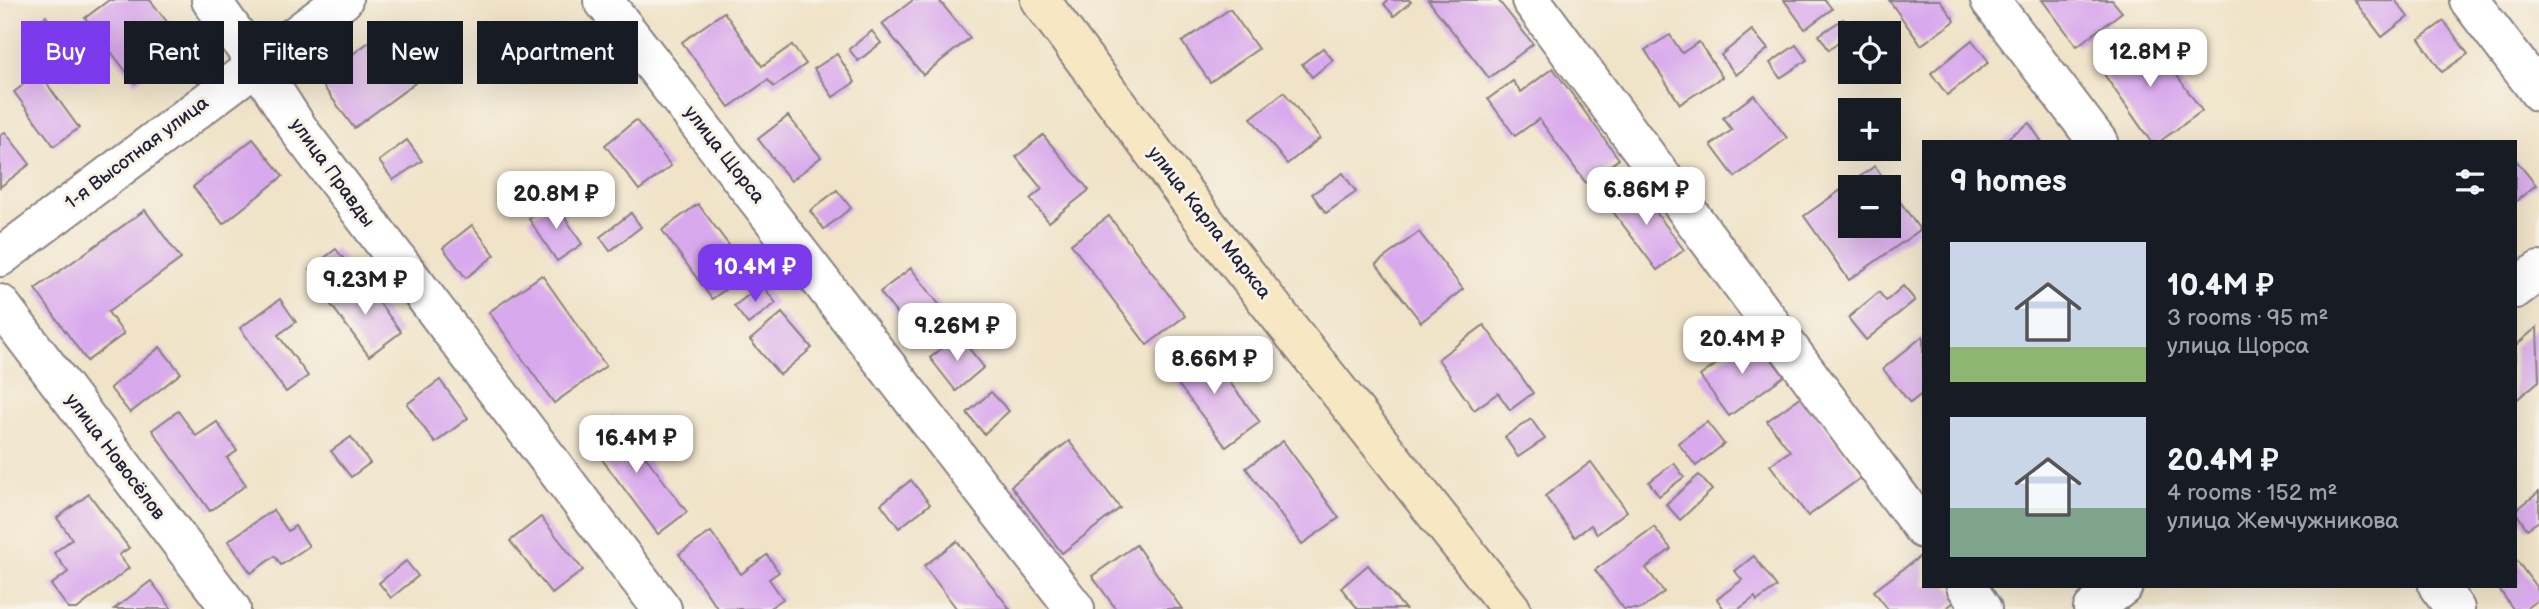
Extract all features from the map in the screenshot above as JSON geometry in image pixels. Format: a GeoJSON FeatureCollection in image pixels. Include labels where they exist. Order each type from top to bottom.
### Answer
{"type":"FeatureCollection","features":[{"type":"Feature","properties":{"kind":"main road","name":"улица Карла Маркса"},"geometry":{"type":"LineString","coordinates":[[1040,0],[1213,232],[1511,609]]}},
{"type":"Feature","properties":{"kind":"street","name":"улица Правды"},"geometry":{"type":"LineString","coordinates":[[211,0],[238,38]]}},
{"type":"Feature","properties":{"kind":"street","name":"1-я Высотная улица"},"geometry":{"type":"LineString","coordinates":[[314,21],[343,0]]}},
{"type":"Feature","properties":{"kind":"street","name":"улица Щорса"},"geometry":{"type":"LineString","coordinates":[[603,0],[1075,609]]}},
{"type":"Feature","properties":{"kind":"street"},"geometry":{"type":"LineString","coordinates":[[1531,0],[1922,528]]}},
{"type":"Feature","properties":{"kind":"street"},"geometry":{"type":"LineString","coordinates":[[1990,0],[2096,140]]}},
{"type":"Feature","properties":{"kind":"street"},"geometry":{"type":"LineString","coordinates":[[2469,0],[2539,92]]}},
{"type":"Feature","properties":{"kind":"street","name":"1-я Высотная улица"},"geometry":{"type":"LineString","coordinates":[[0,257],[238,77]]}},
{"type":"Feature","properties":{"kind":"street","name":"улица Правды"},"geometry":{"type":"LineString","coordinates":[[270,84],[301,133],[662,609]]}},
{"type":"Feature","properties":{"kind":"street"},"geometry":{"type":"LineString","coordinates":[[2517,288],[2539,271]]}},
{"type":"Feature","properties":{"kind":"street","name":"улица Новосёлов"},"geometry":{"type":"LineString","coordinates":[[0,304],[231,609]]}},
{"type":"Feature","properties":{"kind":"street"},"geometry":{"type":"LineString","coordinates":[[1967,588],[1982,609]]}},
{"type":"Feature","properties":{"kind":"street"},"geometry":{"type":"LineString","coordinates":[[2093,609],[2120,588]]}},
{"type":"Feature","properties":{"kind":"street"},"geometry":{"type":"LineString","coordinates":[[2439,588],[2455,609]]}},
{"type":"Feature","properties":{"kind":"building"},"geometry":{"type":"Polygon","coordinates":[[[109,0],[150,0],[166,21],[124,21],[124,69],[110,50],[110,21],[87,21],[85,18],[109,0]]]}},
{"type":"Feature","properties":{"kind":"building"},"geometry":{"type":"Polygon","coordinates":[[[913,0],[939,0],[970,38],[923,75],[882,24],[913,0]]]}},
{"type":"Feature","properties":{"kind":"building"},"geometry":{"type":"Polygon","coordinates":[[[1388,0],[1411,2],[1394,16],[1384,4],[1388,0]]]}},
{"type":"Feature","properties":{"kind":"building"},"geometry":{"type":"Polygon","coordinates":[[[1428,0],[1498,0],[1533,44],[1489,78],[1428,0]]]}},
{"type":"Feature","properties":{"kind":"building"},"geometry":{"type":"Polygon","coordinates":[[[1784,0],[1825,0],[1832,9],[1805,29],[1784,0]]]}},
{"type":"Feature","properties":{"kind":"building"},"geometry":{"type":"Polygon","coordinates":[[[1889,0],[1940,0],[1955,21],[1921,45],[1889,0]]]}},
{"type":"Feature","properties":{"kind":"building"},"geometry":{"type":"Polygon","coordinates":[[[2042,0],[2112,0],[2122,12],[2077,46],[2042,0]]]}},
{"type":"Feature","properties":{"kind":"building"},"geometry":{"type":"Polygon","coordinates":[[[2354,0],[2395,0],[2408,17],[2382,37],[2354,0]]]}},
{"type":"Feature","properties":{"kind":"building"},"geometry":{"type":"Polygon","coordinates":[[[1230,9],[1258,49],[1210,82],[1182,42],[1230,9]]]}},
{"type":"Feature","properties":{"kind":"building"},"geometry":{"type":"Polygon","coordinates":[[[724,12],[762,66],[792,45],[806,64],[774,87],[768,80],[729,107],[682,42],[724,12]]]}},
{"type":"Feature","properties":{"kind":"building"},"geometry":{"type":"Polygon","coordinates":[[[2444,21],[2468,54],[2442,72],[2419,39],[2444,21]]]}},
{"type":"Feature","properties":{"kind":"building"},"geometry":{"type":"Polygon","coordinates":[[[1838,22],[1838,43],[1829,50],[1819,35],[1838,22]]]}},
{"type":"Feature","properties":{"kind":"building"},"geometry":{"type":"Polygon","coordinates":[[[1752,30],[1768,49],[1736,75],[1721,55],[1752,30]]]}},
{"type":"Feature","properties":{"kind":"building"},"geometry":{"type":"Polygon","coordinates":[[[872,31],[881,43],[858,61],[849,49],[872,31]]]}},
{"type":"Feature","properties":{"kind":"building"},"geometry":{"type":"Polygon","coordinates":[[[2147,33],[2202,111],[2162,140],[2150,140],[2099,67],[2147,33]]]}},
{"type":"Feature","properties":{"kind":"building"},"geometry":{"type":"Polygon","coordinates":[[[1670,35],[1682,53],[1699,42],[1722,77],[1680,104],[1645,50],[1670,35]]]}},
{"type":"Feature","properties":{"kind":"building"},"geometry":{"type":"Polygon","coordinates":[[[1972,40],[1989,62],[1947,95],[1931,73],[1972,40]]]}},
{"type":"Feature","properties":{"kind":"building"},"geometry":{"type":"Polygon","coordinates":[[[367,44],[367,84],[414,84],[354,128],[322,84],[353,84],[353,54],[367,44]]]}},
{"type":"Feature","properties":{"kind":"building"},"geometry":{"type":"Polygon","coordinates":[[[1796,45],[1807,60],[1780,78],[1770,63],[1796,45]]]}},
{"type":"Feature","properties":{"kind":"building"},"geometry":{"type":"Polygon","coordinates":[[[1323,48],[1333,60],[1312,77],[1302,64],[1323,48]]]}},
{"type":"Feature","properties":{"kind":"building"},"geometry":{"type":"Polygon","coordinates":[[[837,54],[855,82],[833,97],[814,69],[837,54]]]}},
{"type":"Feature","properties":{"kind":"building"},"geometry":{"type":"Polygon","coordinates":[[[1553,68],[1619,159],[1586,183],[1539,119],[1515,136],[1488,99],[1513,81],[1521,92],[1553,68]]]}},
{"type":"Feature","properties":{"kind":"building"},"geometry":{"type":"Polygon","coordinates":[[[25,84],[47,84],[79,128],[54,146],[14,92],[25,84]]]}},
{"type":"Feature","properties":{"kind":"building"},"geometry":{"type":"Polygon","coordinates":[[[1284,92],[1320,138],[1287,164],[1251,118],[1284,92]]]}},
{"type":"Feature","properties":{"kind":"building"},"geometry":{"type":"Polygon","coordinates":[[[1754,95],[1787,138],[1735,177],[1711,145],[1732,130],[1723,118],[1754,95]]]}},
{"type":"Feature","properties":{"kind":"building"},"geometry":{"type":"Polygon","coordinates":[[[788,116],[821,157],[791,181],[758,139],[788,116]]]}},
{"type":"Feature","properties":{"kind":"building"},"geometry":{"type":"Polygon","coordinates":[[[636,120],[671,166],[639,190],[605,145],[636,120]]]}},
{"type":"Feature","properties":{"kind":"building"},"geometry":{"type":"Polygon","coordinates":[[[2029,123],[2041,140],[2005,140],[2029,123]]]}},
{"type":"Feature","properties":{"kind":"building"},"geometry":{"type":"Polygon","coordinates":[[[5,132],[30,164],[0,187],[0,135],[5,132]]]}},
{"type":"Feature","properties":{"kind":"building"},"geometry":{"type":"Polygon","coordinates":[[[1043,135],[1089,190],[1049,222],[1030,199],[1042,189],[1016,157],[1043,135]]]}},
{"type":"Feature","properties":{"kind":"building"},"geometry":{"type":"Polygon","coordinates":[[[253,139],[283,176],[223,224],[193,187],[253,139]]]}},
{"type":"Feature","properties":{"kind":"building"},"geometry":{"type":"Polygon","coordinates":[[[407,140],[422,161],[393,180],[379,161],[407,140]]]}},
{"type":"Feature","properties":{"kind":"building"},"geometry":{"type":"Polygon","coordinates":[[[2517,161],[2536,185],[2517,200],[2517,161]]]}},
{"type":"Feature","properties":{"kind":"building"},"geometry":{"type":"Polygon","coordinates":[[[1875,166],[1881,175],[1862,175],[1875,166]]]}},
{"type":"Feature","properties":{"kind":"building"},"geometry":{"type":"Polygon","coordinates":[[[1343,173],[1356,192],[1326,213],[1312,194],[1343,173]]]}},
{"type":"Feature","properties":{"kind":"building"},"geometry":{"type":"Polygon","coordinates":[[[1636,185],[1684,250],[1657,270],[1608,205],[1636,185]]]}},
{"type":"Feature","properties":{"kind":"building"},"geometry":{"type":"Polygon","coordinates":[[[837,190],[851,208],[824,229],[810,211],[837,190]]]}},
{"type":"Feature","properties":{"kind":"building"},"geometry":{"type":"Polygon","coordinates":[[[1838,192],[1838,238],[1901,238],[1901,203],[1920,230],[1849,280],[1804,216],[1838,192]]]}},
{"type":"Feature","properties":{"kind":"building"},"geometry":{"type":"Polygon","coordinates":[[[555,202],[582,244],[557,261],[529,219],[555,202]]]}},
{"type":"Feature","properties":{"kind":"building"},"geometry":{"type":"Polygon","coordinates":[[[698,204],[749,272],[712,299],[662,230],[698,204]]]}},
{"type":"Feature","properties":{"kind":"building"},"geometry":{"type":"Polygon","coordinates":[[[145,210],[181,259],[108,312],[124,334],[87,361],[35,289],[145,210]]]}},
{"type":"Feature","properties":{"kind":"building"},"geometry":{"type":"Polygon","coordinates":[[[631,213],[641,227],[610,251],[600,237],[631,213]]]}},
{"type":"Feature","properties":{"kind":"building"},"geometry":{"type":"Polygon","coordinates":[[[1109,216],[1185,316],[1147,345],[1071,244],[1109,216]]]}},
{"type":"Feature","properties":{"kind":"building"},"geometry":{"type":"Polygon","coordinates":[[[472,225],[495,255],[466,278],[443,248],[472,225]]]}},
{"type":"Feature","properties":{"kind":"building"},"geometry":{"type":"Polygon","coordinates":[[[1419,232],[1463,289],[1421,322],[1376,264],[1419,232]]]}},
{"type":"Feature","properties":{"kind":"building"},"geometry":{"type":"Polygon","coordinates":[[[336,249],[350,267],[324,287],[310,269],[336,249]]]}},
{"type":"Feature","properties":{"kind":"building"},"geometry":{"type":"Polygon","coordinates":[[[911,268],[941,307],[910,331],[880,292],[911,268]]]}},
{"type":"Feature","properties":{"kind":"building"},"geometry":{"type":"Polygon","coordinates":[[[542,275],[606,366],[554,403],[489,312],[542,275]]]}},
{"type":"Feature","properties":{"kind":"building"},"geometry":{"type":"Polygon","coordinates":[[[361,278],[401,332],[369,356],[329,302],[361,278]]]}},
{"type":"Feature","properties":{"kind":"building"},"geometry":{"type":"Polygon","coordinates":[[[762,285],[776,303],[748,324],[734,306],[762,285]]]}},
{"type":"Feature","properties":{"kind":"building"},"geometry":{"type":"Polygon","coordinates":[[[1903,286],[1915,300],[1866,340],[1848,318],[1879,292],[1886,301],[1903,286]]]}},
{"type":"Feature","properties":{"kind":"building"},"geometry":{"type":"Polygon","coordinates":[[[280,299],[296,322],[278,335],[308,376],[286,392],[240,328],[280,299]]]}},
{"type":"Feature","properties":{"kind":"building"},"geometry":{"type":"Polygon","coordinates":[[[782,313],[812,348],[780,375],[750,340],[782,313]]]}},
{"type":"Feature","properties":{"kind":"building"},"geometry":{"type":"Polygon","coordinates":[[[1484,325],[1533,393],[1510,410],[1498,393],[1474,410],[1438,359],[1484,325]]]}},
{"type":"Feature","properties":{"kind":"building"},"geometry":{"type":"Polygon","coordinates":[[[2537,327],[2539,381],[2517,399],[2517,344],[2537,327]]]}},
{"type":"Feature","properties":{"kind":"building"},"geometry":{"type":"Polygon","coordinates":[[[958,335],[984,367],[956,391],[930,358],[958,335]]]}},
{"type":"Feature","properties":{"kind":"building"},"geometry":{"type":"Polygon","coordinates":[[[1755,336],[1784,376],[1729,416],[1700,376],[1755,336]]]}},
{"type":"Feature","properties":{"kind":"building"},"geometry":{"type":"Polygon","coordinates":[[[1922,337],[1922,394],[1910,403],[1883,369],[1922,337]]]}},
{"type":"Feature","properties":{"kind":"building"},"geometry":{"type":"Polygon","coordinates":[[[1202,346],[1260,422],[1226,447],[1168,371],[1202,346]]]}},
{"type":"Feature","properties":{"kind":"building"},"geometry":{"type":"Polygon","coordinates":[[[160,347],[181,373],[130,413],[110,388],[160,347]]]}},
{"type":"Feature","properties":{"kind":"building"},"geometry":{"type":"Polygon","coordinates":[[[440,380],[468,418],[435,443],[407,404],[440,380]]]}},
{"type":"Feature","properties":{"kind":"building"},"geometry":{"type":"Polygon","coordinates":[[[991,392],[1009,411],[984,434],[967,413],[991,392]]]}},
{"type":"Feature","properties":{"kind":"building"},"geometry":{"type":"Polygon","coordinates":[[[1802,396],[1862,477],[1808,516],[1770,465],[1790,451],[1767,421],[1802,396]]]}},
{"type":"Feature","properties":{"kind":"building"},"geometry":{"type":"Polygon","coordinates":[[[178,411],[196,436],[217,422],[237,451],[227,458],[246,485],[210,511],[152,430],[178,411]]]}},
{"type":"Feature","properties":{"kind":"building"},"geometry":{"type":"Polygon","coordinates":[[[615,416],[687,512],[658,534],[586,438],[615,416]]]}},
{"type":"Feature","properties":{"kind":"building"},"geometry":{"type":"Polygon","coordinates":[[[1531,419],[1545,439],[1518,457],[1505,437],[1531,419]]]}},
{"type":"Feature","properties":{"kind":"building"},"geometry":{"type":"Polygon","coordinates":[[[1707,422],[1724,444],[1696,466],[1678,443],[1707,422]]]}},
{"type":"Feature","properties":{"kind":"building"},"geometry":{"type":"Polygon","coordinates":[[[351,437],[370,463],[351,477],[331,451],[351,437]]]}},
{"type":"Feature","properties":{"kind":"building"},"geometry":{"type":"Polygon","coordinates":[[[1069,441],[1120,508],[1062,553],[1011,486],[1069,441]]]}},
{"type":"Feature","properties":{"kind":"building"},"geometry":{"type":"Polygon","coordinates":[[[1283,441],[1339,518],[1302,544],[1246,468],[1283,441]]]}},
{"type":"Feature","properties":{"kind":"building"},"geometry":{"type":"Polygon","coordinates":[[[1591,462],[1627,511],[1597,534],[1591,525],[1575,537],[1545,496],[1591,462]]]}},
{"type":"Feature","properties":{"kind":"building"},"geometry":{"type":"Polygon","coordinates":[[[1674,463],[1684,477],[1659,496],[1649,482],[1674,463]]]}},
{"type":"Feature","properties":{"kind":"building"},"geometry":{"type":"Polygon","coordinates":[[[1699,475],[1712,490],[1680,520],[1666,504],[1699,475]]]}},
{"type":"Feature","properties":{"kind":"building"},"geometry":{"type":"Polygon","coordinates":[[[911,480],[930,504],[899,528],[881,504],[911,480]]]}},
{"type":"Feature","properties":{"kind":"building"},"geometry":{"type":"Polygon","coordinates":[[[2539,492],[2539,521],[2527,529],[2517,509],[2539,492]]]}},
{"type":"Feature","properties":{"kind":"building"},"geometry":{"type":"Polygon","coordinates":[[[89,494],[129,548],[119,555],[129,568],[77,609],[69,609],[51,585],[68,572],[54,553],[72,539],[57,518],[89,494]]]}},
{"type":"Feature","properties":{"kind":"building"},"geometry":{"type":"Polygon","coordinates":[[[273,510],[288,531],[295,526],[309,546],[281,565],[275,556],[251,573],[228,541],[273,510]]]}},
{"type":"Feature","properties":{"kind":"building"},"geometry":{"type":"Polygon","coordinates":[[[541,517],[583,570],[552,594],[510,541],[541,517]]]}},
{"type":"Feature","properties":{"kind":"building"},"geometry":{"type":"Polygon","coordinates":[[[1654,527],[1671,549],[1646,568],[1664,592],[1641,609],[1624,609],[1595,570],[1654,527]]]}},
{"type":"Feature","properties":{"kind":"building"},"geometry":{"type":"Polygon","coordinates":[[[711,532],[741,574],[767,555],[779,572],[769,579],[783,599],[768,609],[718,609],[679,554],[711,532]]]}},
{"type":"Feature","properties":{"kind":"building"},"geometry":{"type":"Polygon","coordinates":[[[957,541],[1010,609],[957,609],[924,566],[957,541]]]}},
{"type":"Feature","properties":{"kind":"building"},"geometry":{"type":"Polygon","coordinates":[[[1136,545],[1182,609],[1116,609],[1092,576],[1136,545]]]}},
{"type":"Feature","properties":{"kind":"building"},"geometry":{"type":"Polygon","coordinates":[[[1922,555],[1922,588],[1950,588],[1958,599],[1945,609],[1888,609],[1874,591],[1922,555]]]}},
{"type":"Feature","properties":{"kind":"building"},"geometry":{"type":"Polygon","coordinates":[[[1754,556],[1777,587],[1757,601],[1755,597],[1739,609],[1724,609],[1717,599],[1742,580],[1735,571],[1754,556]]]}},
{"type":"Feature","properties":{"kind":"building"},"geometry":{"type":"Polygon","coordinates":[[[406,561],[418,576],[391,598],[379,583],[406,561]]]}},
{"type":"Feature","properties":{"kind":"building"},"geometry":{"type":"Polygon","coordinates":[[[2517,561],[2539,591],[2539,599],[2525,609],[2513,609],[2498,588],[2517,588],[2517,561]]]}},
{"type":"Feature","properties":{"kind":"building"},"geometry":{"type":"Polygon","coordinates":[[[1368,565],[1405,609],[1358,609],[1341,588],[1368,565]]]}},
{"type":"Feature","properties":{"kind":"building"},"geometry":{"type":"Polygon","coordinates":[[[151,581],[172,609],[114,609],[151,581]]]}}]}
